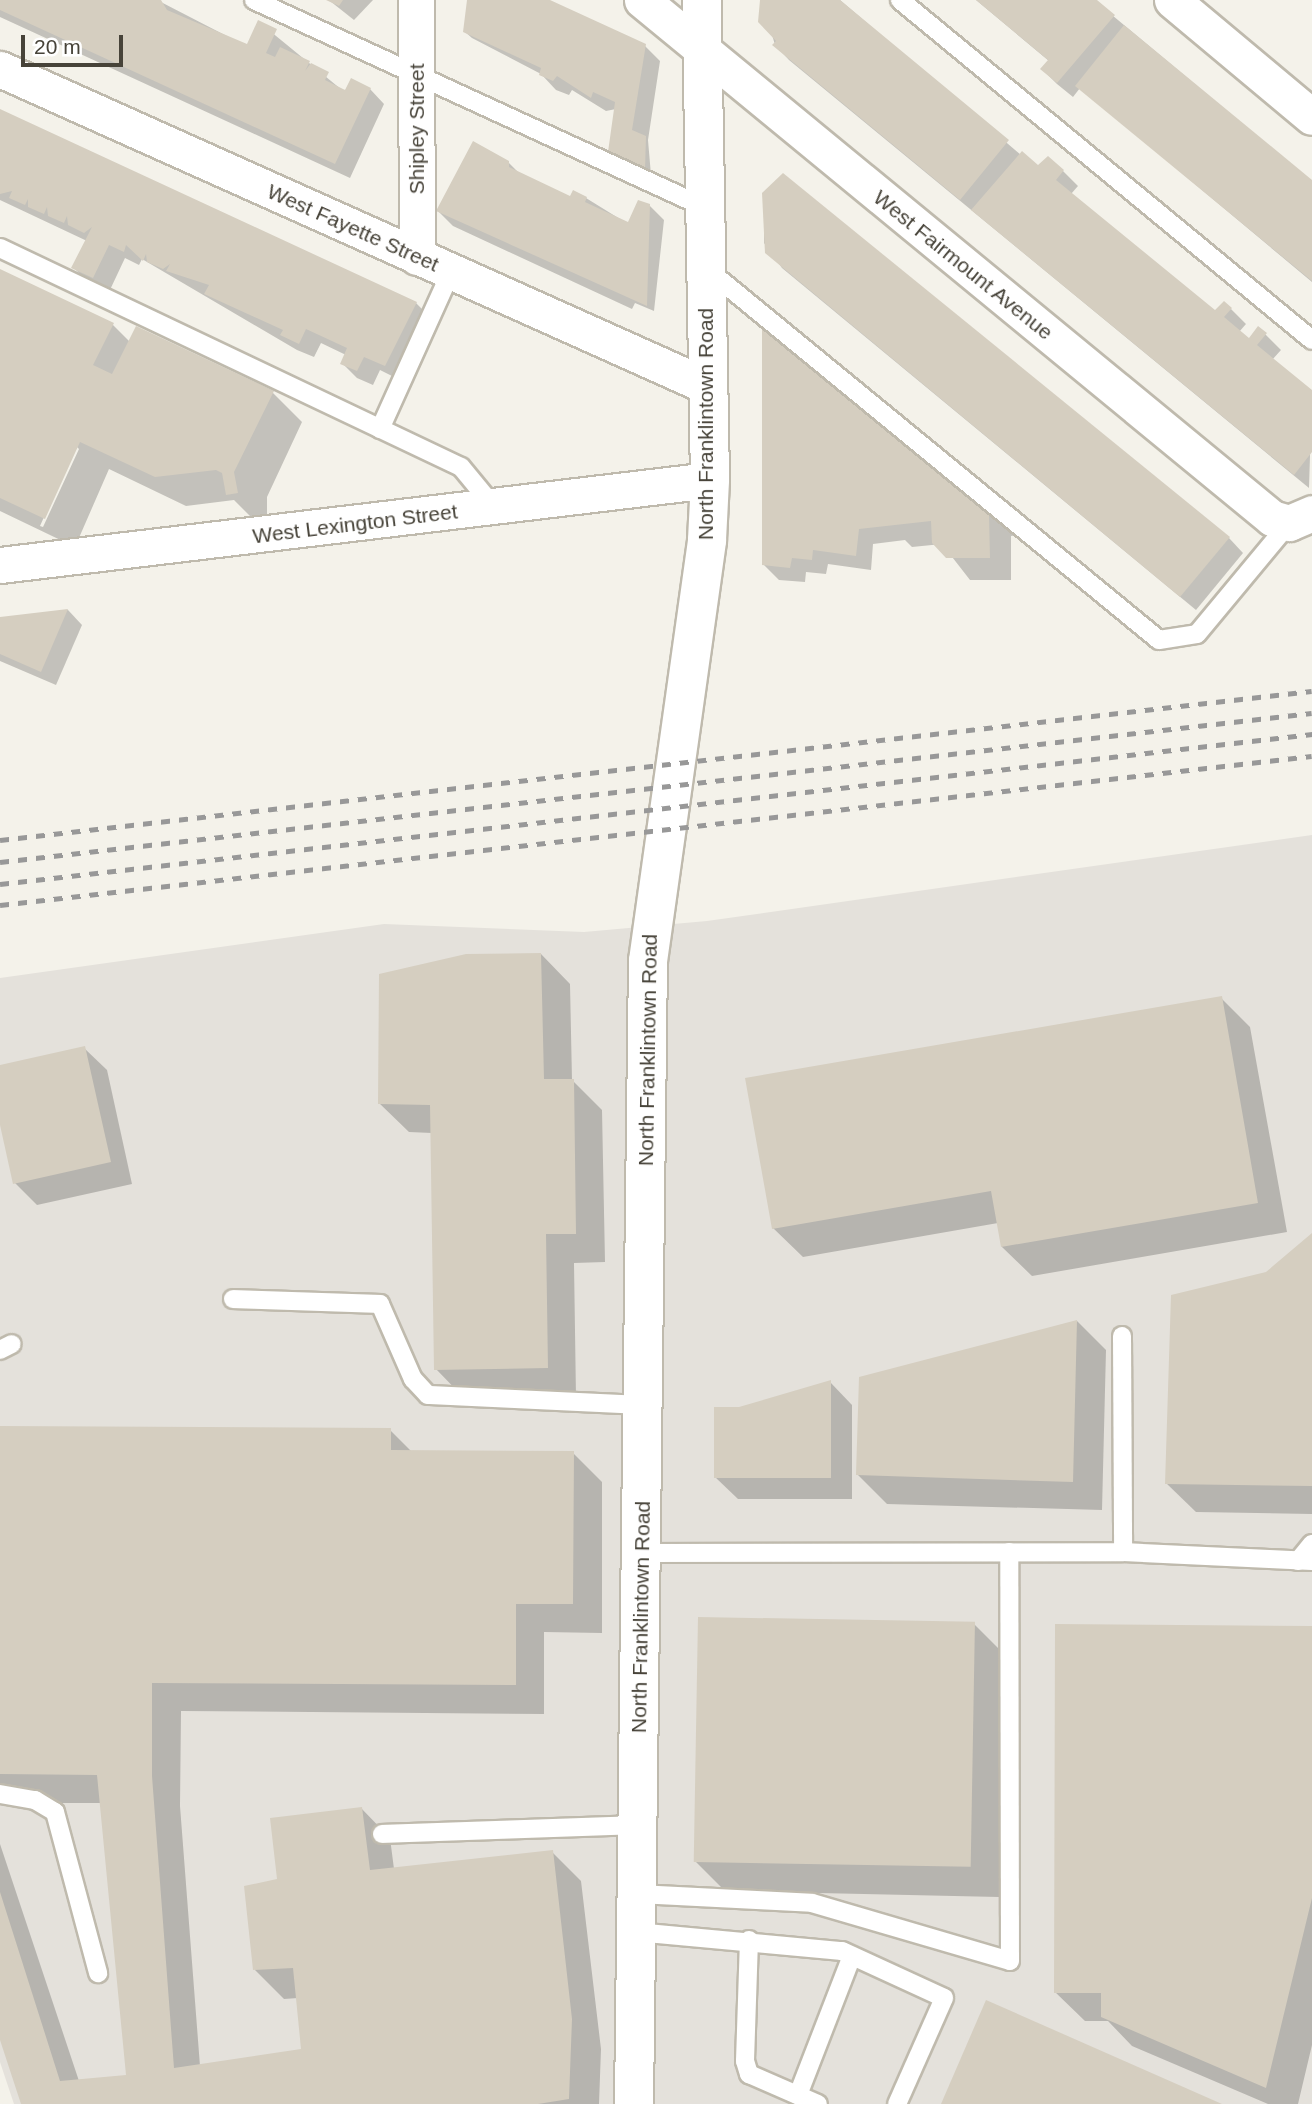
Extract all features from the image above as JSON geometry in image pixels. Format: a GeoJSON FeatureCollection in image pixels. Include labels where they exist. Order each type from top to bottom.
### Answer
{"type":"FeatureCollection","features":[{"type":"Feature","properties":{"kind":"street","name":"Shipley Street"},"geometry":{"type":"LineString","coordinates":[[416,0],[417,257]]}},
{"type":"Feature","properties":{"kind":"street","name":"West Fairmount Avenue"},"geometry":{"type":"LineString","coordinates":[[642,0],[1272,518],[1300,518]]}},
{"type":"Feature","properties":{"kind":"street","name":"North Franklintown Road"},"geometry":{"type":"LineString","coordinates":[[634,2104],[652,898],[706,552],[710,480],[702,0]]}},
{"type":"Feature","properties":{"kind":"street"},"geometry":{"type":"LineString","coordinates":[[1172,0],[1312,117]]}},
{"type":"Feature","properties":{"kind":"street","name":"West Fayette Street"},"geometry":{"type":"LineString","coordinates":[[0,69],[708,386]]}},
{"type":"Feature","properties":{"kind":"street","name":"West Lexington Street"},"geometry":{"type":"LineString","coordinates":[[0,565],[710,480]]}},
{"type":"Feature","properties":{"kind":"lane"},"geometry":{"type":"LineString","coordinates":[[254,0],[705,207]]}},
{"type":"Feature","properties":{"kind":"lane"},"geometry":{"type":"LineString","coordinates":[[900,0],[1312,340]]}},
{"type":"Feature","properties":{"kind":"lane"},"geometry":{"type":"LineString","coordinates":[[0,248],[461,467],[494,507]]}},
{"type":"Feature","properties":{"kind":"lane"},"geometry":{"type":"LineString","coordinates":[[706,269],[1159,640],[1197,634],[1300,518]]}},
{"type":"Feature","properties":{"kind":"lane"},"geometry":{"type":"LineString","coordinates":[[380,429],[451,272]]}},
{"type":"Feature","properties":{"kind":"lane"},"geometry":{"type":"LineString","coordinates":[[233,1299],[380,1304],[413,1379],[428,1395],[644,1405]]}},
{"type":"Feature","properties":{"kind":"lane"},"geometry":{"type":"LineString","coordinates":[[1122,1336],[1123,1552]]}},
{"type":"Feature","properties":{"kind":"lane"},"geometry":{"type":"LineString","coordinates":[[642,1553],[1123,1552],[1305,1561],[1312,1544]]}},
{"type":"Feature","properties":{"kind":"lane"},"geometry":{"type":"LineString","coordinates":[[637,1894],[812,1903],[1010,1961],[1009,1552]]}},
{"type":"Feature","properties":{"kind":"lane"},"geometry":{"type":"LineString","coordinates":[[0,1794],[36,1800],[55,1812],[98,1973]]}},
{"type":"Feature","properties":{"kind":"lane"},"geometry":{"type":"LineString","coordinates":[[382,1835],[638,1825]]}},
{"type":"Feature","properties":{"kind":"lane"},"geometry":{"type":"LineString","coordinates":[[636,1932],[750,1940],[852,1956],[944,1998],[897,2104]]}},
{"type":"Feature","properties":{"kind":"lane"},"geometry":{"type":"LineString","coordinates":[[750,1940],[745,2061],[750,2074],[818,2104]]}},
{"type":"Feature","properties":{"kind":"lane"},"geometry":{"type":"LineString","coordinates":[[797,2095],[852,1956]]}},
{"type":"Feature","properties":{"kind":"shaded area"},"geometry":{"type":"Polygon","coordinates":[[[1312,835],[1312,2104],[14,2104],[0,2062],[0,978],[384,924],[584,932],[707,921],[1312,835]]]}},
{"type":"Feature","properties":{"kind":"building"},"geometry":{"type":"Polygon","coordinates":[[[0,0],[161,0],[167,10],[247,44],[258,20],[277,29],[266,53],[275,57],[280,47],[310,61],[305,71],[311,63],[329,72],[325,80],[345,90],[351,78],[371,88],[335,164],[0,10],[0,0]]]}},
{"type":"Feature","properties":{"kind":"building"},"geometry":{"type":"Polygon","coordinates":[[[326,0],[343,0],[339,6],[326,0]]]}},
{"type":"Feature","properties":{"kind":"building"},"geometry":{"type":"Polygon","coordinates":[[[467,0],[550,0],[646,44],[632,130],[646,136],[645,170],[608,152],[615,102],[593,92],[591,98],[557,76],[553,81],[539,75],[541,68],[463,32],[467,0]]]}},
{"type":"Feature","properties":{"kind":"building"},"geometry":{"type":"Polygon","coordinates":[[[760,0],[840,0],[1009,140],[960,200],[772,45],[776,41],[758,22],[760,0]]]}},
{"type":"Feature","properties":{"kind":"building"},"geometry":{"type":"Polygon","coordinates":[[[976,0],[1097,0],[1115,15],[1057,83],[1040,69],[1048,60],[976,0]]]}},
{"type":"Feature","properties":{"kind":"building"},"geometry":{"type":"Polygon","coordinates":[[[1124,25],[1312,180],[1312,281],[1075,86],[1124,25]]]}},
{"type":"Feature","properties":{"kind":"building"},"geometry":{"type":"Polygon","coordinates":[[[0,109],[417,302],[385,366],[364,357],[357,371],[340,364],[347,348],[306,329],[299,344],[280,335],[283,330],[204,294],[209,285],[166,271],[170,264],[163,269],[147,262],[146,254],[143,261],[126,245],[124,252],[109,245],[93,278],[71,268],[92,227],[84,233],[68,225],[67,216],[64,223],[48,216],[47,207],[44,214],[28,207],[28,199],[25,205],[9,198],[12,191],[0,194],[0,109]]]}},
{"type":"Feature","properties":{"kind":"building"},"geometry":{"type":"Polygon","coordinates":[[[473,141],[509,161],[509,167],[570,196],[573,190],[587,197],[585,202],[628,222],[638,200],[650,204],[647,306],[436,211],[473,141]]]}},
{"type":"Feature","properties":{"kind":"building"},"geometry":{"type":"Polygon","coordinates":[[[1022,151],[1038,165],[1048,156],[1064,170],[1056,180],[1215,310],[1224,301],[1232,308],[1224,317],[1249,338],[1258,326],[1267,333],[1257,345],[1312,390],[1312,452],[1294,475],[971,210],[1022,151]]]}},
{"type":"Feature","properties":{"kind":"building"},"geometry":{"type":"Polygon","coordinates":[[[783,173],[1230,537],[1180,597],[765,253],[762,193],[783,173]]]}},
{"type":"Feature","properties":{"kind":"building"},"geometry":{"type":"Polygon","coordinates":[[[0,269],[114,323],[93,365],[112,374],[136,326],[274,391],[234,472],[238,493],[226,495],[222,473],[216,470],[155,477],[80,442],[45,519],[0,498],[0,269]]]}},
{"type":"Feature","properties":{"kind":"building"},"geometry":{"type":"Polygon","coordinates":[[[762,321],[999,513],[989,515],[990,558],[946,558],[932,543],[931,521],[859,529],[856,556],[813,550],[812,560],[792,558],[790,568],[762,565],[762,321]]]}},
{"type":"Feature","properties":{"kind":"building"},"geometry":{"type":"Polygon","coordinates":[[[68,609],[41,672],[0,654],[0,617],[68,609]]]}},
{"type":"Feature","properties":{"kind":"building"},"geometry":{"type":"Polygon","coordinates":[[[541,953],[544,1079],[574,1079],[576,1234],[546,1234],[548,1368],[434,1370],[430,1105],[378,1104],[379,974],[466,954],[541,953]]]}},
{"type":"Feature","properties":{"kind":"building"},"geometry":{"type":"Polygon","coordinates":[[[1222,996],[1258,1203],[1001,1247],[991,1191],[772,1229],[745,1078],[1222,996]]]}},
{"type":"Feature","properties":{"kind":"building"},"geometry":{"type":"Polygon","coordinates":[[[85,1046],[111,1162],[13,1184],[0,1125],[0,1065],[85,1046]]]}},
{"type":"Feature","properties":{"kind":"building"},"geometry":{"type":"Polygon","coordinates":[[[1312,1233],[1312,1486],[1165,1484],[1171,1295],[1266,1272],[1312,1233]]]}},
{"type":"Feature","properties":{"kind":"building"},"geometry":{"type":"Polygon","coordinates":[[[1077,1320],[1073,1482],[856,1475],[859,1377],[1077,1320]]]}},
{"type":"Feature","properties":{"kind":"building"},"geometry":{"type":"Polygon","coordinates":[[[831,1380],[831,1478],[714,1478],[714,1407],[739,1407],[831,1380]]]}},
{"type":"Feature","properties":{"kind":"building"},"geometry":{"type":"Polygon","coordinates":[[[0,1426],[391,1428],[391,1450],[574,1451],[573,1604],[516,1604],[516,1685],[152,1683],[152,1776],[174,2068],[301,2049],[293,1968],[253,1970],[244,1886],[277,1879],[270,1818],[362,1807],[370,1870],[553,1850],[572,2019],[569,2099],[538,2104],[21,2104],[0,2040],[0,1892],[60,2081],[126,2075],[97,1775],[0,1774],[0,1426]]]}},
{"type":"Feature","properties":{"kind":"building"},"geometry":{"type":"Polygon","coordinates":[[[698,1617],[975,1622],[971,1867],[694,1862],[698,1617]]]}},
{"type":"Feature","properties":{"kind":"building"},"geometry":{"type":"Polygon","coordinates":[[[1055,1624],[1312,1626],[1312,1898],[1266,2088],[1101,2017],[1101,1993],[1054,1993],[1055,1624]]]}},
{"type":"Feature","properties":{"kind":"building"},"geometry":{"type":"Polygon","coordinates":[[[986,2000],[1222,2104],[941,2104],[986,2000]]]}},
{"type":"Feature","properties":{"kind":"railway"},"geometry":{"type":"LineString","coordinates":[[0,840],[1312,691]]}},
{"type":"Feature","properties":{"kind":"railway"},"geometry":{"type":"LineString","coordinates":[[0,862],[1312,713]]}},
{"type":"Feature","properties":{"kind":"railway"},"geometry":{"type":"LineString","coordinates":[[0,884],[1312,734]]}},
{"type":"Feature","properties":{"kind":"railway"},"geometry":{"type":"LineString","coordinates":[[0,905],[1312,756]]}}]}
